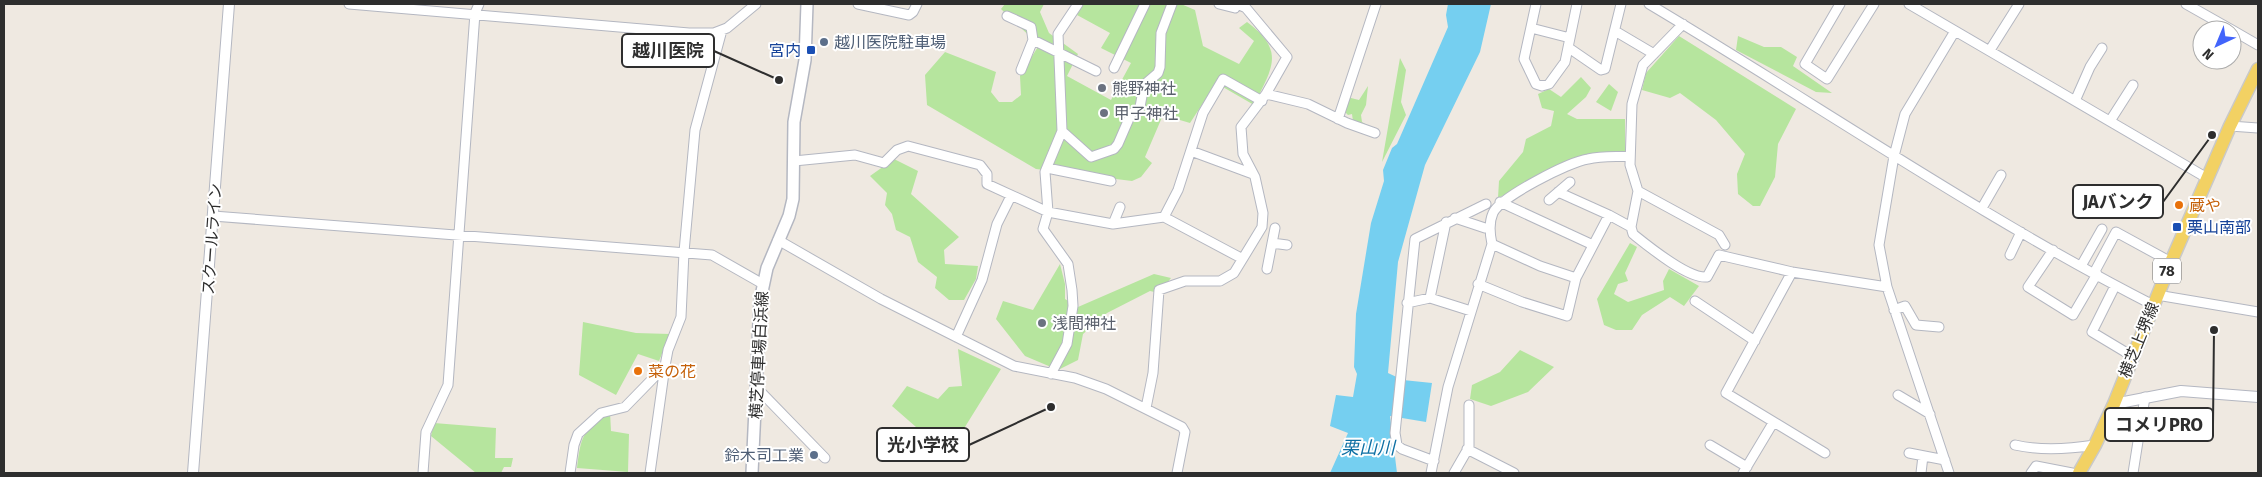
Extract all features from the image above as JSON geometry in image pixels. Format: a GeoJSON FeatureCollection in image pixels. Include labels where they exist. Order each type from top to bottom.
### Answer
{"type":"FeatureCollection","features":[{"type":"Feature","properties":{"kind":"main road","name":"横芝停車場白浜線"},"geometry":{"type":"LineString","coordinates":[[752,473],[763,284],[778,240],[789,216],[793,199],[794,122],[805,60],[807,4]]}},
{"type":"Feature","properties":{"kind":"main road","name":"横芝上堺線"},"geometry":{"type":"LineString","coordinates":[[2079,473],[2095,445],[2114,404],[2155,300],[2207,178],[2258,69]]}},
{"type":"Feature","properties":{"kind":"street","name":"スクールライン"},"geometry":{"type":"LineString","coordinates":[[193,473],[229,4]]}},
{"type":"Feature","properties":{"kind":"street"},"geometry":{"type":"LineString","coordinates":[[349,4],[475,13],[689,33],[714,33],[722,30],[756,4]]}},
{"type":"Feature","properties":{"kind":"street"},"geometry":{"type":"LineString","coordinates":[[423,473],[426,432],[448,385],[475,13],[480,4]]}},
{"type":"Feature","properties":{"kind":"street"},"geometry":{"type":"LineString","coordinates":[[858,4],[909,15],[917,4]]}},
{"type":"Feature","properties":{"kind":"street"},"geometry":{"type":"LineString","coordinates":[[1052,374],[1068,344],[1073,306],[1068,264],[1043,229],[1048,212],[1045,172],[1062,132],[1058,34],[1078,4]]}},
{"type":"Feature","properties":{"kind":"street"},"geometry":{"type":"LineString","coordinates":[[1114,68],[1145,4]]}},
{"type":"Feature","properties":{"kind":"street"},"geometry":{"type":"LineString","coordinates":[[1062,132],[1091,157],[1114,149],[1131,114],[1140,107],[1144,85],[1158,73],[1160,67],[1161,33],[1172,4]]}},
{"type":"Feature","properties":{"kind":"street"},"geometry":{"type":"LineString","coordinates":[[1146,408],[1153,373],[1159,290],[1185,281],[1220,281],[1234,273],[1241,258],[1262,227],[1263,213],[1253,174],[1243,154],[1241,127],[1264,97],[1287,57],[1246,8],[1237,4],[1235,8],[1231,8],[1218,4]]}},
{"type":"Feature","properties":{"kind":"street"},"geometry":{"type":"LineString","coordinates":[[1338,119],[1376,4]]}},
{"type":"Feature","properties":{"kind":"street"},"geometry":{"type":"LineString","coordinates":[[1536,4],[1524,59],[1536,84],[1542,86],[1549,84],[1565,62],[1578,4]]}},
{"type":"Feature","properties":{"kind":"street"},"geometry":{"type":"LineString","coordinates":[[1531,28],[1570,43],[1600,70],[1605,69],[1622,4]]}},
{"type":"Feature","properties":{"kind":"street"},"geometry":{"type":"LineString","coordinates":[[1649,4],[1894,156],[2115,286],[2155,300],[2258,312]]}},
{"type":"Feature","properties":{"kind":"street"},"geometry":{"type":"LineString","coordinates":[[1840,4],[1805,64],[1827,79],[1874,4]]}},
{"type":"Feature","properties":{"kind":"street"},"geometry":{"type":"LineString","coordinates":[[1909,4],[2207,178]]}},
{"type":"Feature","properties":{"kind":"street"},"geometry":{"type":"LineString","coordinates":[[1990,50],[2019,4]]}},
{"type":"Feature","properties":{"kind":"street"},"geometry":{"type":"LineString","coordinates":[[2186,4],[2214,20]]}},
{"type":"Feature","properties":{"kind":"street"},"geometry":{"type":"LineString","coordinates":[[1007,16],[1031,27],[1033,40],[1021,70]]}},
{"type":"Feature","properties":{"kind":"street"},"geometry":{"type":"LineString","coordinates":[[1683,24],[1643,65],[1632,104],[1630,166],[1638,191],[1631,227],[1633,234],[1686,271],[1702,277],[1707,277],[1719,255],[1792,272],[1887,287]]}},
{"type":"Feature","properties":{"kind":"street"},"geometry":{"type":"LineString","coordinates":[[650,473],[668,350],[681,318],[684,252],[696,130],[722,30]]}},
{"type":"Feature","properties":{"kind":"street"},"geometry":{"type":"LineString","coordinates":[[1615,31],[1654,54]]}},
{"type":"Feature","properties":{"kind":"street"},"geometry":{"type":"LineString","coordinates":[[1949,473],[1894,310],[1887,287],[1879,245],[1894,156],[1905,114],[1955,31]]}},
{"type":"Feature","properties":{"kind":"street"},"geometry":{"type":"LineString","coordinates":[[2242,36],[2258,45]]}},
{"type":"Feature","properties":{"kind":"street"},"geometry":{"type":"LineString","coordinates":[[1033,40],[1058,54],[1096,71]]}},
{"type":"Feature","properties":{"kind":"street"},"geometry":{"type":"LineString","coordinates":[[2075,101],[2090,67],[2102,48]]}},
{"type":"Feature","properties":{"kind":"street"},"geometry":{"type":"LineString","coordinates":[[1164,217],[1178,190],[1205,108],[1223,79],[1264,97],[1308,104],[1338,119],[1374,133]]}},
{"type":"Feature","properties":{"kind":"street"},"geometry":{"type":"LineString","coordinates":[[2110,121],[2133,85]]}},
{"type":"Feature","properties":{"kind":"street"},"geometry":{"type":"LineString","coordinates":[[2230,126],[2258,128]]}},
{"type":"Feature","properties":{"kind":"street"},"geometry":{"type":"LineString","coordinates":[[794,161],[855,155],[884,163],[897,150],[908,146],[980,165],[987,174],[987,184],[1048,212],[1113,224],[1164,217],[1241,258]]}},
{"type":"Feature","properties":{"kind":"street"},"geometry":{"type":"LineString","coordinates":[[1191,151],[1253,174]]}},
{"type":"Feature","properties":{"kind":"street"},"geometry":{"type":"LineString","coordinates":[[1431,473],[1448,387],[1478,284],[1492,244],[1490,231],[1492,214],[1500,202],[1559,168],[1588,158],[1630,156]]}},
{"type":"Feature","properties":{"kind":"street"},"geometry":{"type":"LineString","coordinates":[[1048,168],[1110,181]]}},
{"type":"Feature","properties":{"kind":"street"},"geometry":{"type":"LineString","coordinates":[[1982,208],[2001,175]]}},
{"type":"Feature","properties":{"kind":"street"},"geometry":{"type":"LineString","coordinates":[[1548,200],[1570,182]]}},
{"type":"Feature","properties":{"kind":"street"},"geometry":{"type":"LineString","coordinates":[[1638,191],[1719,235],[1725,245]]}},
{"type":"Feature","properties":{"kind":"street"},"geometry":{"type":"LineString","coordinates":[[1558,192],[1631,227]]}},
{"type":"Feature","properties":{"kind":"street"},"geometry":{"type":"LineString","coordinates":[[956,337],[982,280],[995,231],[1011,196]]}},
{"type":"Feature","properties":{"kind":"street"},"geometry":{"type":"LineString","coordinates":[[1500,202],[1593,246]]}},
{"type":"Feature","properties":{"kind":"street"},"geometry":{"type":"LineString","coordinates":[[1434,461],[1402,449],[1397,445],[1395,433],[1415,239],[1486,204]]}},
{"type":"Feature","properties":{"kind":"street"},"geometry":{"type":"LineString","coordinates":[[1113,224],[1120,207]]}},
{"type":"Feature","properties":{"kind":"street"},"geometry":{"type":"LineString","coordinates":[[1478,284],[1522,302],[1568,316],[1576,278],[1609,215]]}},
{"type":"Feature","properties":{"kind":"street"},"geometry":{"type":"LineString","coordinates":[[214,216],[712,255],[763,284]]}},
{"type":"Feature","properties":{"kind":"street"},"geometry":{"type":"LineString","coordinates":[[1451,220],[1485,228]]}},
{"type":"Feature","properties":{"kind":"street"},"geometry":{"type":"LineString","coordinates":[[1430,298],[1451,220]]}},
{"type":"Feature","properties":{"kind":"street"},"geometry":{"type":"LineString","coordinates":[[1266,269],[1275,228]]}},
{"type":"Feature","properties":{"kind":"street"},"geometry":{"type":"LineString","coordinates":[[2081,266],[2102,229]]}},
{"type":"Feature","properties":{"kind":"street"},"geometry":{"type":"LineString","coordinates":[[2010,255],[2021,232]]}},
{"type":"Feature","properties":{"kind":"street"},"geometry":{"type":"LineString","coordinates":[[2053,250],[2028,287],[2073,315],[2096,274],[2116,232],[2171,262]]}},
{"type":"Feature","properties":{"kind":"street"},"geometry":{"type":"LineString","coordinates":[[778,240],[881,299],[1014,366],[1075,378],[1098,386],[1182,427],[1185,432],[1177,473]]}},
{"type":"Feature","properties":{"kind":"street"},"geometry":{"type":"LineString","coordinates":[[1272,243],[1287,245]]}},
{"type":"Feature","properties":{"kind":"street"},"geometry":{"type":"LineString","coordinates":[[1492,244],[1540,266],[1576,278]]}},
{"type":"Feature","properties":{"kind":"street"},"geometry":{"type":"LineString","coordinates":[[1792,272],[1726,393],[1825,453]]}},
{"type":"Feature","properties":{"kind":"street"},"geometry":{"type":"LineString","coordinates":[[2115,286],[2092,332],[2132,356]]}},
{"type":"Feature","properties":{"kind":"street"},"geometry":{"type":"LineString","coordinates":[[1407,303],[1430,298],[1471,311]]}},
{"type":"Feature","properties":{"kind":"street"},"geometry":{"type":"LineString","coordinates":[[1694,302],[1756,341]]}},
{"type":"Feature","properties":{"kind":"street"},"geometry":{"type":"LineString","coordinates":[[1894,310],[1905,306],[1916,324],[1939,327]]}},
{"type":"Feature","properties":{"kind":"street"},"geometry":{"type":"LineString","coordinates":[[570,473],[574,445],[578,434],[601,413],[625,407],[665,366]]}},
{"type":"Feature","properties":{"kind":"street"},"geometry":{"type":"LineString","coordinates":[[756,387],[825,458]]}},
{"type":"Feature","properties":{"kind":"street"},"geometry":{"type":"LineString","coordinates":[[2114,404],[2181,392],[2258,397]]}},
{"type":"Feature","properties":{"kind":"street"},"geometry":{"type":"LineString","coordinates":[[1898,395],[1930,414]]}},
{"type":"Feature","properties":{"kind":"street"},"geometry":{"type":"LineString","coordinates":[[2133,473],[2145,397]]}},
{"type":"Feature","properties":{"kind":"street"},"geometry":{"type":"LineString","coordinates":[[1454,473],[1469,447],[1469,405]]}},
{"type":"Feature","properties":{"kind":"street"},"geometry":{"type":"LineString","coordinates":[[1710,444],[1745,470],[1773,423]]}},
{"type":"Feature","properties":{"kind":"street"},"geometry":{"type":"LineString","coordinates":[[2015,445],[2030,449],[2068,449],[2095,445]]}},
{"type":"Feature","properties":{"kind":"street"},"geometry":{"type":"LineString","coordinates":[[1468,449],[1514,473]]}},
{"type":"Feature","properties":{"kind":"street"},"geometry":{"type":"LineString","coordinates":[[1909,453],[1945,460]]}},
{"type":"Feature","properties":{"kind":"street"},"geometry":{"type":"LineString","coordinates":[[1921,473],[1923,456]]}},
{"type":"Feature","properties":{"kind":"street"},"geometry":{"type":"LineString","coordinates":[[2032,473],[2036,466],[2072,473]]}},
{"type":"Feature","properties":{"kind":"green space"},"geometry":{"type":"Polygon","coordinates":[[[1005,4],[1044,4],[1040,12],[1049,33],[1078,54],[1067,76],[1111,100],[1131,63],[1101,48],[1110,33],[1077,15],[1084,4],[1181,4],[1195,10],[1203,46],[1239,64],[1254,41],[1239,28],[1247,22],[1267,42],[1272,60],[1270,70],[1254,105],[1216,83],[1190,123],[1163,115],[1145,157],[1152,163],[1141,177],[1132,181],[1036,169],[927,105],[925,75],[945,52],[996,72],[991,92],[999,102],[1012,102],[1021,95],[1020,76],[1039,45],[1001,9],[1005,4]]]}},
{"type":"Feature","properties":{"kind":"green space"},"geometry":{"type":"Polygon","coordinates":[[[1679,36],[1796,109],[1778,144],[1775,177],[1760,206],[1753,206],[1738,194],[1737,174],[1745,154],[1716,120],[1680,93],[1670,98],[1642,90],[1646,73],[1679,36]]]}},
{"type":"Feature","properties":{"kind":"green space"},"geometry":{"type":"Polygon","coordinates":[[[1738,36],[1764,47],[1781,47],[1797,57],[1793,66],[1832,93],[1816,92],[1736,50],[1738,36]]]}},
{"type":"Feature","properties":{"kind":"green space"},"geometry":{"type":"Polygon","coordinates":[[[1400,58],[1406,70],[1401,102],[1406,115],[1382,162],[1400,58]]]}},
{"type":"Feature","properties":{"kind":"green space"},"geometry":{"type":"Polygon","coordinates":[[[1581,77],[1591,88],[1586,97],[1567,114],[1577,119],[1625,119],[1625,152],[1584,156],[1498,198],[1499,181],[1523,152],[1526,139],[1551,126],[1554,111],[1542,108],[1538,94],[1549,89],[1561,97],[1581,77]]]}},
{"type":"Feature","properties":{"kind":"green space"},"geometry":{"type":"Polygon","coordinates":[[[1609,84],[1618,92],[1611,111],[1596,102],[1609,84]]]}},
{"type":"Feature","properties":{"kind":"green space"},"geometry":{"type":"Polygon","coordinates":[[[1368,86],[1366,105],[1361,115],[1362,122],[1370,127],[1354,129],[1352,114],[1348,115],[1340,107],[1347,97],[1359,100],[1368,86]]]}},
{"type":"Feature","properties":{"kind":"green space"},"geometry":{"type":"Polygon","coordinates":[[[894,159],[918,171],[911,194],[959,237],[944,250],[945,264],[978,266],[976,279],[964,300],[949,300],[935,288],[937,277],[918,262],[910,237],[896,230],[892,214],[885,205],[887,193],[870,176],[894,159]]]}},
{"type":"Feature","properties":{"kind":"green space"},"geometry":{"type":"Polygon","coordinates":[[[1630,243],[1637,247],[1625,273],[1628,281],[1618,284],[1614,294],[1628,302],[1664,290],[1663,281],[1669,269],[1699,286],[1684,306],[1670,297],[1642,315],[1632,330],[1616,330],[1604,325],[1597,299],[1630,243]]]}},
{"type":"Feature","properties":{"kind":"green space"},"geometry":{"type":"Polygon","coordinates":[[[1060,264],[1065,284],[1065,299],[1078,307],[1154,274],[1171,278],[1159,293],[1150,291],[1107,313],[1083,334],[1078,360],[1058,370],[1025,356],[996,319],[1003,301],[1033,310],[1060,264]]]}},
{"type":"Feature","properties":{"kind":"green space"},"geometry":{"type":"Polygon","coordinates":[[[583,322],[636,333],[670,334],[659,361],[638,354],[616,395],[579,375],[583,322]]]}},
{"type":"Feature","properties":{"kind":"green space"},"geometry":{"type":"Polygon","coordinates":[[[958,349],[1001,369],[955,443],[916,427],[892,406],[907,386],[938,399],[949,387],[962,386],[958,349]]]}},
{"type":"Feature","properties":{"kind":"green space"},"geometry":{"type":"Polygon","coordinates":[[[1520,350],[1554,367],[1528,392],[1491,406],[1470,399],[1472,385],[1500,372],[1520,350]]]}},
{"type":"Feature","properties":{"kind":"green space"},"geometry":{"type":"Polygon","coordinates":[[[610,412],[611,431],[629,434],[628,472],[577,468],[584,435],[594,424],[610,412]]]}},
{"type":"Feature","properties":{"kind":"green space"},"geometry":{"type":"Polygon","coordinates":[[[434,423],[496,428],[495,458],[513,458],[511,467],[504,467],[501,473],[476,473],[431,436],[434,423]]]}},
{"type":"Feature","properties":{"kind":"water","name":"栗山川"},"geometry":{"type":"Polygon","coordinates":[[[1448,4],[1491,4],[1480,52],[1425,165],[1398,262],[1388,373],[1403,380],[1432,383],[1426,422],[1390,416],[1397,473],[1330,473],[1348,433],[1330,426],[1336,395],[1353,397],[1357,374],[1354,367],[1356,314],[1371,223],[1384,181],[1383,170],[1392,148],[1397,144],[1448,27],[1446,15],[1448,4]]]}},
{"type":"Feature","properties":{"kind":"place","name":"越川医院駐車場"},"geometry":{"type":"Point","coordinates":[824,42]}},
{"type":"Feature","properties":{"kind":"place","name":"宮内"},"geometry":{"type":"Point","coordinates":[811,50]}},
{"type":"Feature","properties":{"kind":"place","name":"越川医院"},"geometry":{"type":"Point","coordinates":[779,80]}},
{"type":"Feature","properties":{"kind":"place","name":"熊野神社"},"geometry":{"type":"Point","coordinates":[1102,88]}},
{"type":"Feature","properties":{"kind":"place","name":"甲子神社"},"geometry":{"type":"Point","coordinates":[1104,113]}},
{"type":"Feature","properties":{"kind":"place","name":"JAバンク"},"geometry":{"type":"Point","coordinates":[2212,135]}},
{"type":"Feature","properties":{"kind":"place","name":"蔵や"},"geometry":{"type":"Point","coordinates":[2179,205]}},
{"type":"Feature","properties":{"kind":"place","name":"栗山南部"},"geometry":{"type":"Point","coordinates":[2177,227]}},
{"type":"Feature","properties":{"kind":"place","name":"浅間神社"},"geometry":{"type":"Point","coordinates":[1042,323]}},
{"type":"Feature","properties":{"kind":"place","name":"コメリPRO"},"geometry":{"type":"Point","coordinates":[2214,330]}},
{"type":"Feature","properties":{"kind":"place","name":"菜の花"},"geometry":{"type":"Point","coordinates":[638,371]}},
{"type":"Feature","properties":{"kind":"place","name":"光小学校"},"geometry":{"type":"Point","coordinates":[1051,407]}},
{"type":"Feature","properties":{"kind":"place","name":"鈴木司工業"},"geometry":{"type":"Point","coordinates":[814,455]}}]}
